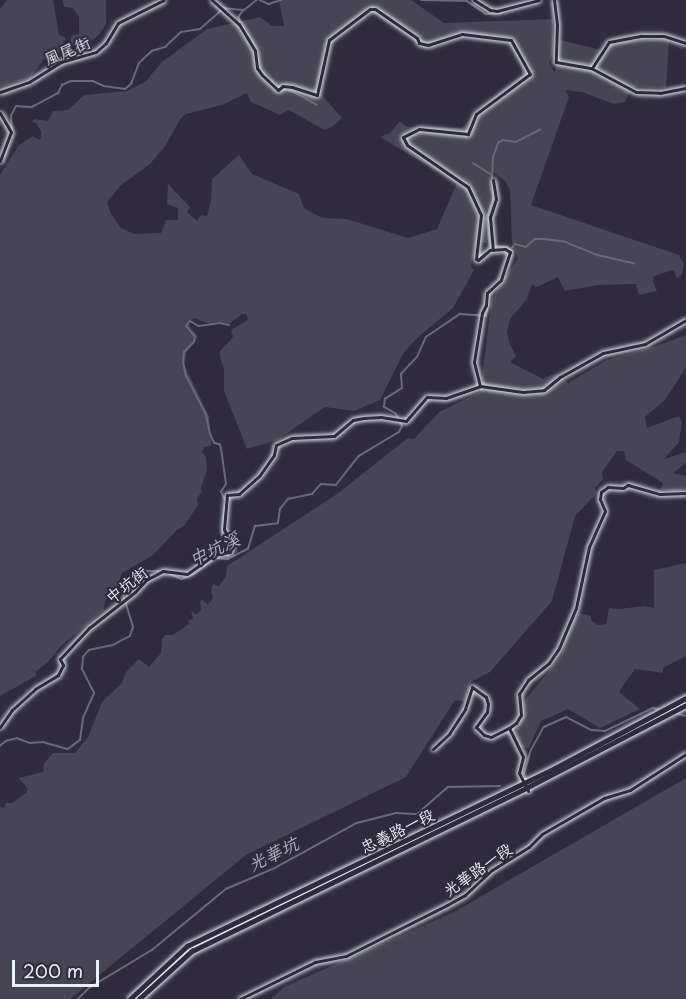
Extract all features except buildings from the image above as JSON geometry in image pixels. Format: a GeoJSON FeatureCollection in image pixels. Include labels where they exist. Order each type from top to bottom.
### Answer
{"type":"FeatureCollection","features":[{"type":"Feature","properties":{"kind":"main road","name":"忠義路一段"},"geometry":{"type":"LineString","coordinates":[[330,880],[429,826],[523,782],[686,698]]}},
{"type":"Feature","properties":{"kind":"main road","name":"忠義路一段"},"geometry":{"type":"LineString","coordinates":[[135,997],[187,946],[527,790],[684,707]]}},
{"type":"Feature","properties":{"kind":"main road"},"geometry":{"type":"LineString","coordinates":[[644,719],[649,727]]}},
{"type":"Feature","properties":{"kind":"main road"},"geometry":{"type":"LineString","coordinates":[[429,826],[433,835]]}},
{"type":"Feature","properties":{"kind":"street","name":"風尾街"},"geometry":{"type":"LineString","coordinates":[[0,92],[29,82],[61,62],[96,52],[106,43],[118,23],[164,0]]}},
{"type":"Feature","properties":{"kind":"street"},"geometry":{"type":"LineString","coordinates":[[212,0],[219,8],[226,11],[248,38],[262,75],[278,90],[284,86],[317,95],[329,40],[370,9],[375,9],[417,38],[419,43],[428,45],[462,34],[511,40],[530,74],[476,114],[468,134],[419,129],[404,137],[407,145],[468,187],[481,215],[476,259],[478,260],[493,248],[509,251],[510,256],[501,280],[487,293],[482,316],[474,362],[480,386]]}},
{"type":"Feature","properties":{"kind":"street"},"geometry":{"type":"LineString","coordinates":[[474,0],[490,10],[497,11],[539,0]]}},
{"type":"Feature","properties":{"kind":"street"},"geometry":{"type":"LineString","coordinates":[[554,0],[557,26],[556,63],[591,68],[636,92],[660,93],[686,88]]}},
{"type":"Feature","properties":{"kind":"street"},"geometry":{"type":"LineString","coordinates":[[591,68],[609,42],[641,36],[664,36],[686,43]]}},
{"type":"Feature","properties":{"kind":"street"},"geometry":{"type":"LineString","coordinates":[[0,161],[10,132],[1,117]]}},
{"type":"Feature","properties":{"kind":"street"},"geometry":{"type":"LineString","coordinates":[[493,180],[496,199],[490,216],[493,248]]}},
{"type":"Feature","properties":{"kind":"street","name":"中坑街"},"geometry":{"type":"LineString","coordinates":[[0,727],[12,710],[27,696],[58,675],[63,665],[60,659],[89,628],[128,598],[146,580],[161,571],[187,574],[213,555],[229,553],[232,545],[224,529],[227,495],[239,494],[260,475],[274,454],[276,445],[292,438],[334,436],[353,420],[381,417],[406,421],[427,397],[446,398],[480,386],[523,392],[544,390],[560,377],[612,349],[645,344],[686,320]]}},
{"type":"Feature","properties":{"kind":"street"},"geometry":{"type":"LineString","coordinates":[[433,749],[449,734],[465,709],[472,687],[486,697],[488,704],[487,712],[476,727],[480,733],[490,737],[516,723],[521,715],[519,694],[528,680],[549,663],[559,648],[576,608],[590,547],[605,511],[600,495],[604,488],[623,488],[628,485],[660,494],[686,493]]}},
{"type":"Feature","properties":{"kind":"street"},"geometry":{"type":"LineString","coordinates":[[509,728],[514,743],[523,757],[519,773],[527,790]]}},
{"type":"Feature","properties":{"kind":"street","name":"光華路一段"},"geometry":{"type":"LineString","coordinates":[[240,999],[315,962],[346,956],[447,905],[465,895],[492,870],[528,847],[542,834],[604,798],[630,790],[686,754]]}},
{"type":"Feature","properties":{"kind":"shaded area"},"geometry":{"type":"Polygon","coordinates":[[[7,0],[53,0],[59,35],[66,38],[58,55],[44,59],[30,78],[0,87],[0,9],[7,0]]]}},
{"type":"Feature","properties":{"kind":"shaded area"},"geometry":{"type":"Polygon","coordinates":[[[62,0],[106,0],[106,24],[98,36],[79,50],[74,46],[70,47],[71,36],[79,34],[79,17],[73,8],[64,7],[62,0]]]}},
{"type":"Feature","properties":{"kind":"shaded area"},"geometry":{"type":"Polygon","coordinates":[[[279,0],[411,0],[444,23],[553,19],[553,52],[549,63],[555,73],[560,40],[605,51],[611,44],[642,40],[669,40],[666,88],[633,87],[625,102],[614,104],[582,92],[565,90],[569,97],[531,205],[679,255],[684,264],[682,275],[677,278],[673,270],[654,276],[653,281],[657,291],[639,295],[636,284],[598,285],[565,291],[558,277],[537,287],[532,284],[527,299],[510,319],[507,331],[509,342],[516,356],[510,362],[543,379],[556,373],[568,383],[607,360],[686,335],[686,368],[665,400],[645,417],[647,428],[679,416],[682,422],[679,442],[664,459],[686,452],[686,463],[673,473],[686,476],[686,489],[672,491],[661,489],[663,483],[626,460],[624,451],[617,451],[602,472],[603,479],[595,488],[596,494],[575,516],[552,601],[490,672],[471,682],[465,701],[455,700],[406,777],[246,855],[70,999],[0,999],[0,807],[4,808],[6,803],[12,803],[26,793],[28,789],[19,778],[43,772],[44,763],[53,753],[75,753],[88,737],[102,702],[122,683],[126,672],[139,659],[149,667],[161,653],[162,639],[165,635],[173,635],[189,624],[188,621],[193,618],[191,610],[196,615],[201,610],[202,599],[208,605],[213,598],[211,591],[213,584],[219,586],[226,576],[227,566],[337,494],[408,438],[414,439],[439,412],[480,392],[492,299],[518,258],[512,244],[510,190],[505,181],[493,172],[493,203],[486,212],[489,229],[487,243],[479,242],[474,249],[471,267],[474,270],[453,308],[418,337],[403,354],[380,400],[354,411],[325,407],[277,440],[247,449],[224,391],[224,369],[220,357],[220,351],[233,337],[231,330],[248,320],[246,314],[242,314],[228,325],[220,322],[207,323],[194,318],[188,323],[198,337],[186,353],[185,366],[209,416],[211,442],[211,446],[204,447],[202,452],[206,457],[207,471],[201,487],[202,492],[197,498],[198,505],[184,526],[177,530],[153,555],[122,573],[116,590],[105,601],[104,610],[62,645],[47,663],[35,672],[36,676],[0,696],[0,175],[19,145],[33,136],[39,140],[41,138],[41,131],[36,123],[31,122],[35,119],[48,121],[53,111],[68,110],[84,95],[127,91],[145,82],[162,62],[207,29],[260,17],[272,26],[284,26],[279,0]],[[370,11],[329,48],[320,93],[342,118],[332,127],[324,130],[289,110],[280,115],[251,102],[247,93],[222,105],[186,114],[181,118],[166,145],[150,164],[121,185],[107,202],[111,214],[121,228],[134,234],[161,233],[166,220],[178,220],[178,208],[167,204],[168,184],[190,207],[187,212],[197,221],[201,215],[207,216],[211,200],[212,179],[239,155],[252,174],[299,194],[304,208],[322,218],[347,219],[408,238],[437,229],[457,183],[380,137],[390,133],[400,121],[407,127],[462,128],[477,111],[522,75],[522,66],[508,41],[504,39],[462,36],[425,48],[370,11]]]}},
{"type":"Feature","properties":{"kind":"shaded area"},"geometry":{"type":"Polygon","coordinates":[[[686,563],[686,656],[663,668],[663,673],[635,669],[619,692],[640,709],[600,728],[568,709],[541,721],[529,748],[520,747],[515,733],[524,715],[522,704],[562,655],[567,634],[579,613],[591,616],[591,620],[598,625],[606,624],[609,608],[644,606],[654,608],[654,570],[686,563]]]}},
{"type":"Feature","properties":{"kind":"shaded area"},"geometry":{"type":"Polygon","coordinates":[[[686,778],[686,999],[271,999],[284,987],[454,912],[686,778]]]}},
{"type":"Feature","properties":{"kind":"waterway"},"geometry":{"type":"LineString","coordinates":[[12,131],[11,116],[16,106],[32,107],[58,93],[62,85],[71,81],[93,81],[104,86],[125,89],[131,84],[139,63],[152,51],[165,47],[181,32],[200,29],[224,8],[244,10],[257,0]]}},
{"type":"Feature","properties":{"kind":"waterway"},"geometry":{"type":"LineString","coordinates":[[260,0],[269,4],[281,0]]}},
{"type":"Feature","properties":{"kind":"waterway"},"geometry":{"type":"LineString","coordinates":[[421,0],[467,1],[486,14],[501,13]]}},
{"type":"Feature","properties":{"kind":"waterway"},"geometry":{"type":"LineString","coordinates":[[244,10],[239,17],[241,23],[255,45],[261,70],[267,77]]}},
{"type":"Feature","properties":{"kind":"waterway"},"geometry":{"type":"LineString","coordinates":[[270,81],[281,89],[294,92],[317,105]]}},
{"type":"Feature","properties":{"kind":"waterway","name":"中坑溪"},"geometry":{"type":"LineString","coordinates":[[492,178],[493,157],[498,143],[503,140],[516,142],[540,130]]}},
{"type":"Feature","properties":{"kind":"waterway"},"geometry":{"type":"LineString","coordinates":[[2,157],[5,156],[11,135]]}},
{"type":"Feature","properties":{"kind":"waterway"},"geometry":{"type":"LineString","coordinates":[[473,163],[492,175]]}},
{"type":"Feature","properties":{"kind":"waterway","name":"中坑溪"},"geometry":{"type":"LineString","coordinates":[[493,189],[494,198],[488,215],[490,246],[507,247],[513,251],[502,280]]}},
{"type":"Feature","properties":{"kind":"waterway"},"geometry":{"type":"LineString","coordinates":[[512,248],[515,244],[526,247],[535,239],[563,241],[598,255],[634,263]]}},
{"type":"Feature","properties":{"kind":"waterway","name":"中坑溪"},"geometry":{"type":"LineString","coordinates":[[166,572],[182,579],[194,574],[216,558],[228,559],[248,549],[255,526],[278,523],[280,509],[288,499],[312,494],[321,484],[336,485],[359,456],[399,432],[402,426],[396,414],[384,407],[385,399],[402,388],[401,374],[417,357],[426,337],[460,314],[486,316],[489,294],[497,286]]}},
{"type":"Feature","properties":{"kind":"waterway"},"geometry":{"type":"LineString","coordinates":[[225,500],[221,492],[226,484],[220,445],[214,443],[206,415],[186,376],[183,363],[184,352],[194,342],[195,337],[186,326],[190,321],[199,326],[220,323],[229,325]]}},
{"type":"Feature","properties":{"kind":"waterway"},"geometry":{"type":"LineString","coordinates":[[225,507],[222,534],[230,546],[228,557]]}},
{"type":"Feature","properties":{"kind":"waterway","name":"中坑溪"},"geometry":{"type":"LineString","coordinates":[[0,746],[6,741],[17,738],[30,743],[43,742],[68,749],[80,740],[83,718],[94,693],[82,669],[83,657],[89,650],[113,645],[130,636],[133,627],[120,585],[125,579],[145,571],[158,571]]}},
{"type":"Feature","properties":{"kind":"waterway","name":"光華坑"},"geometry":{"type":"LineString","coordinates":[[524,774],[531,750],[544,727],[566,717],[592,730],[605,731],[653,708],[659,709]]}},
{"type":"Feature","properties":{"kind":"waterway","name":"光華坑"},"geometry":{"type":"LineString","coordinates":[[675,713],[686,716]]}},
{"type":"Feature","properties":{"kind":"waterway","name":"光華坑"},"geometry":{"type":"LineString","coordinates":[[78,999],[89,988],[152,950],[226,889],[275,868],[357,823],[396,813],[417,814],[448,787],[500,786]]}}]}
